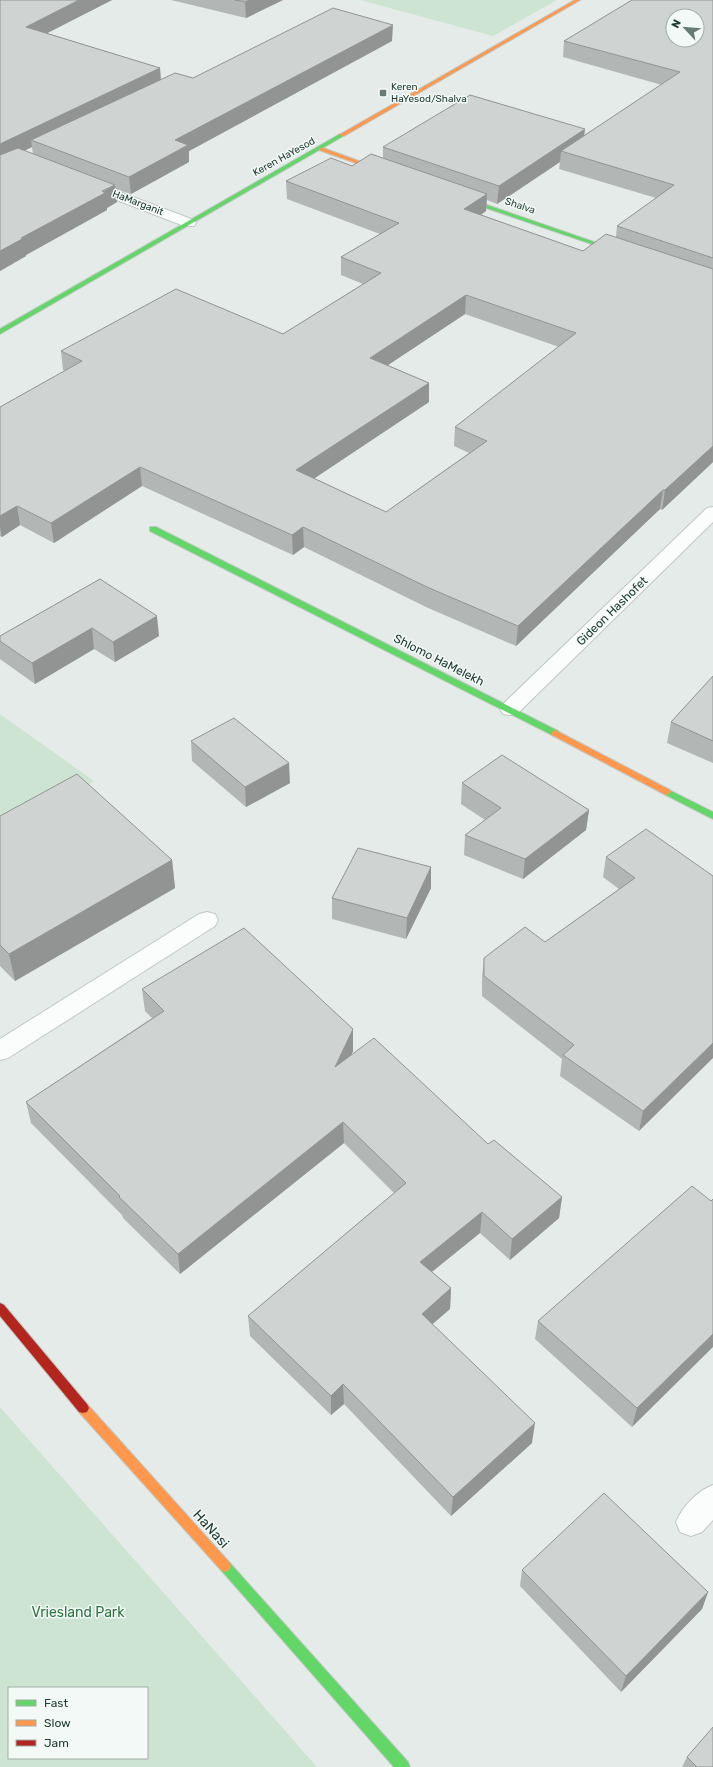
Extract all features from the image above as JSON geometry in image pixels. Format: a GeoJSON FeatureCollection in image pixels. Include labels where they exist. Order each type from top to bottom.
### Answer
{"type":"FeatureCollection","features":[{"type":"Feature","properties":{"kind":"street","name":"Keren HaYesod"},"geometry":{"type":"LineString","coordinates":[[0,332],[578,0]]}},
{"type":"Feature","properties":{"kind":"street"},"geometry":{"type":"LineString","coordinates":[[321,149],[396,175]]}},
{"type":"Feature","properties":{"kind":"street","name":"HaMarganit"},"geometry":{"type":"LineString","coordinates":[[79,181],[189,223]]}},
{"type":"Feature","properties":{"kind":"street","name":"Shalva"},"geometry":{"type":"LineString","coordinates":[[449,193],[630,255]]}},
{"type":"Feature","properties":{"kind":"street","name":"Gideon Hashofet"},"geometry":{"type":"LineString","coordinates":[[510,709],[713,512]]}},
{"type":"Feature","properties":{"kind":"street","name":"Shlomo HaMelekh"},"geometry":{"type":"LineString","coordinates":[[153,529],[510,709],[713,816]]}},
{"type":"Feature","properties":{"kind":"street"},"geometry":{"type":"LineString","coordinates":[[0,1051],[207,920]]}},
{"type":"Feature","properties":{"kind":"street","name":"HaNasi"},"geometry":{"type":"LineString","coordinates":[[0,1308],[50,1370],[403,1767]]}},
{"type":"Feature","properties":{"kind":"street"},"geometry":{"type":"LineString","coordinates":[[691,1522],[713,1499]]}},
{"type":"Feature","properties":{"kind":"green space"},"geometry":{"type":"Polygon","coordinates":[[[360,0],[557,0],[493,36],[360,0]]]}},
{"type":"Feature","properties":{"kind":"green space"},"geometry":{"type":"Polygon","coordinates":[[[0,714],[94,781],[0,839],[0,714]]]}},
{"type":"Feature","properties":{"kind":"green space","name":"Vriesland Park"},"geometry":{"type":"Polygon","coordinates":[[[0,1407],[317,1767],[0,1767],[0,1407]]]}},
{"type":"Feature","properties":{"kind":"building"},"geometry":{"type":"Polygon","coordinates":[[[0,0],[79,0],[26,27],[160,68],[0,144],[0,0]]]}},
{"type":"Feature","properties":{"kind":"building"},"geometry":{"type":"Polygon","coordinates":[[[235,0],[250,0],[245,2],[235,0]]]}},
{"type":"Feature","properties":{"kind":"building"},"geometry":{"type":"Polygon","coordinates":[[[632,0],[713,0],[713,258],[617,226],[674,185],[561,151],[680,72],[564,41],[632,0]]]}},
{"type":"Feature","properties":{"kind":"building"},"geometry":{"type":"Polygon","coordinates":[[[333,8],[393,25],[175,140],[188,145],[129,177],[31,140],[175,73],[193,78],[333,8]]]}},
{"type":"Feature","properties":{"kind":"building"},"geometry":{"type":"Polygon","coordinates":[[[470,95],[585,129],[499,186],[383,147],[470,95]]]}},
{"type":"Feature","properties":{"kind":"building"},"geometry":{"type":"Polygon","coordinates":[[[18,148],[115,185],[102,191],[105,193],[21,238],[24,238],[0,251],[0,155],[18,148]]]}},
{"type":"Feature","properties":{"kind":"building"},"geometry":{"type":"Polygon","coordinates":[[[371,154],[487,194],[464,209],[583,251],[606,234],[713,269],[713,446],[665,490],[663,490],[518,626],[427,587],[303,527],[292,535],[140,467],[51,523],[17,506],[0,516],[0,407],[82,361],[61,351],[176,289],[283,334],[381,273],[341,257],[399,223],[286,181],[331,158],[352,166],[371,154]],[[466,295],[370,358],[429,383],[296,470],[386,512],[487,441],[455,427],[576,333],[466,295]]]}},
{"type":"Feature","properties":{"kind":"building"},"geometry":{"type":"Polygon","coordinates":[[[100,579],[157,616],[113,642],[92,628],[32,663],[0,641],[0,636],[100,579]]]}},
{"type":"Feature","properties":{"kind":"building"},"geometry":{"type":"Polygon","coordinates":[[[713,676],[713,741],[671,722],[713,676]]]}},
{"type":"Feature","properties":{"kind":"building"},"geometry":{"type":"Polygon","coordinates":[[[234,718],[289,763],[245,787],[191,741],[234,718]]]}},
{"type":"Feature","properties":{"kind":"building"},"geometry":{"type":"Polygon","coordinates":[[[502,755],[589,810],[525,859],[465,835],[501,808],[462,783],[502,755]]]}},
{"type":"Feature","properties":{"kind":"building"},"geometry":{"type":"Polygon","coordinates":[[[77,774],[172,860],[9,954],[0,945],[0,816],[77,774]]]}},
{"type":"Feature","properties":{"kind":"building"},"geometry":{"type":"Polygon","coordinates":[[[646,829],[713,876],[713,1043],[643,1111],[563,1055],[574,1045],[484,976],[484,958],[525,927],[545,942],[635,878],[606,857],[646,829]]]}},
{"type":"Feature","properties":{"kind":"building"},"geometry":{"type":"Polygon","coordinates":[[[358,848],[431,867],[407,918],[332,898],[358,848]]]}},
{"type":"Feature","properties":{"kind":"building"},"geometry":{"type":"Polygon","coordinates":[[[244,928],[353,1029],[335,1067],[374,1038],[488,1144],[494,1140],[562,1197],[512,1239],[482,1212],[420,1262],[451,1288],[422,1314],[535,1423],[453,1497],[343,1384],[331,1396],[248,1316],[406,1183],[343,1122],[178,1254],[119,1197],[120,1196],[26,1102],[164,1011],[142,989],[244,928]]]}},
{"type":"Feature","properties":{"kind":"building"},"geometry":{"type":"Polygon","coordinates":[[[692,1186],[711,1201],[713,1199],[713,1334],[637,1408],[538,1321],[692,1186]]]}},
{"type":"Feature","properties":{"kind":"building"},"geometry":{"type":"Polygon","coordinates":[[[604,1493],[708,1592],[626,1676],[522,1570],[604,1493]]]}},
{"type":"Feature","properties":{"kind":"building"},"geometry":{"type":"Polygon","coordinates":[[[713,1727],[713,1767],[697,1767],[687,1757],[713,1727]]]}},
{"type":"Feature","properties":{"kind":"traffic: fast"},"geometry":{"type":"LineString","coordinates":[[0,332],[342,135]]}},
{"type":"Feature","properties":{"kind":"traffic: fast"},"geometry":{"type":"LineString","coordinates":[[459,197],[623,253]]}},
{"type":"Feature","properties":{"kind":"traffic: fast"},"geometry":{"type":"LineString","coordinates":[[153,529],[555,733]]}},
{"type":"Feature","properties":{"kind":"traffic: fast"},"geometry":{"type":"LineString","coordinates":[[667,792],[713,816]]}},
{"type":"Feature","properties":{"kind":"traffic: fast"},"geometry":{"type":"LineString","coordinates":[[225,1566],[403,1767]]}},
{"type":"Feature","properties":{"kind":"traffic: slow"},"geometry":{"type":"LineString","coordinates":[[342,135],[578,0]]}},
{"type":"Feature","properties":{"kind":"traffic: slow"},"geometry":{"type":"LineString","coordinates":[[321,149],[386,172]]}},
{"type":"Feature","properties":{"kind":"traffic: slow"},"geometry":{"type":"LineString","coordinates":[[555,733],[667,792]]}},
{"type":"Feature","properties":{"kind":"traffic: slow"},"geometry":{"type":"LineString","coordinates":[[83,1408],[225,1566]]}},
{"type":"Feature","properties":{"kind":"traffic: jam"},"geometry":{"type":"LineString","coordinates":[[0,1308],[83,1408]]}},
{"type":"Feature","properties":{"kind":"place","name":"Keren HaYesod/Shalva"},"geometry":{"type":"Point","coordinates":[383,93]}}]}
